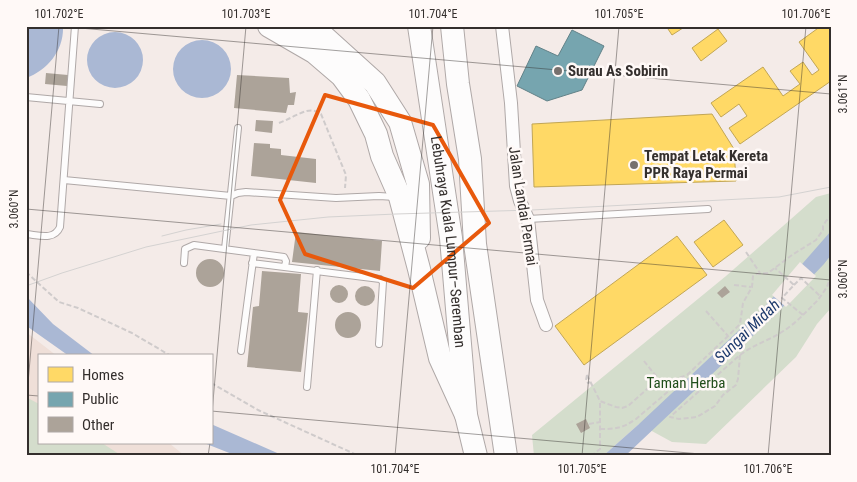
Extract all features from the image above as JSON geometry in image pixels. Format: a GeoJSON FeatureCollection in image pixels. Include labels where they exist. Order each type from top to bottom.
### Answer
{"type":"FeatureCollection","features":[{"type":"Feature","properties":{"kind":"highway"},"geometry":{"type":"LineString","coordinates":[[269,26],[314,52],[342,76],[359,99],[372,126],[400,197],[440,358],[466,415]]}},
{"type":"Feature","properties":{"kind":"highway","name":"Lebuhraya Kuala Lumpur–Seremban"},"geometry":{"type":"LineString","coordinates":[[419,26],[452,238],[466,415],[476,456]]}},
{"type":"Feature","properties":{"kind":"highway","name":"Lebuhraya Kuala Lumpur–Seremban"},"geometry":{"type":"LineString","coordinates":[[452,26],[458,84],[470,159],[475,244],[506,456]]}},
{"type":"Feature","properties":{"kind":"highway"},"geometry":{"type":"LineString","coordinates":[[458,84],[461,26]]}},
{"type":"Feature","properties":{"kind":"highway"},"geometry":{"type":"LineString","coordinates":[[314,31],[376,83],[400,122],[418,184],[419,269]]}},
{"type":"Feature","properties":{"kind":"street","name":"Jalan Landai Permai"},"geometry":{"type":"LineString","coordinates":[[502,26],[511,103],[516,186],[528,219],[537,300],[546,325]]}},
{"type":"Feature","properties":{"kind":"lane"},"geometry":{"type":"LineString","coordinates":[[26,234],[48,236],[58,231],[60,227],[75,26]]}},
{"type":"Feature","properties":{"kind":"lane"},"geometry":{"type":"LineString","coordinates":[[26,97],[100,104]]}},
{"type":"Feature","properties":{"kind":"lane"},"geometry":{"type":"LineString","coordinates":[[225,249],[238,128]]}},
{"type":"Feature","properties":{"kind":"lane"},"geometry":{"type":"LineString","coordinates":[[64,180],[231,196],[246,192],[336,198],[400,197]]}},
{"type":"Feature","properties":{"kind":"lane"},"geometry":{"type":"LineString","coordinates":[[528,219],[708,210]]}},
{"type":"Feature","properties":{"kind":"lane"},"geometry":{"type":"LineString","coordinates":[[184,263],[185,249],[194,246],[284,257],[286,261],[285,267]]}},
{"type":"Feature","properties":{"kind":"lane"},"geometry":{"type":"LineString","coordinates":[[241,352],[254,253]]}},
{"type":"Feature","properties":{"kind":"lane"},"geometry":{"type":"LineString","coordinates":[[252,263],[380,278],[383,282],[378,344]]}},
{"type":"Feature","properties":{"kind":"lane"},"geometry":{"type":"LineString","coordinates":[[307,388],[317,270]]}},
{"type":"Feature","properties":{"kind":"path"},"geometry":{"type":"LineString","coordinates":[[279,122],[304,111],[311,110],[321,114],[346,175],[345,188],[336,198]]}},
{"type":"Feature","properties":{"kind":"path"},"geometry":{"type":"LineString","coordinates":[[600,429],[619,429],[628,425],[687,375],[740,324],[743,303],[752,287],[753,276],[760,273],[768,273],[816,240],[823,230],[826,221],[831,216]]}},
{"type":"Feature","properties":{"kind":"path"},"geometry":{"type":"LineString","coordinates":[[746,252],[760,273]]}},
{"type":"Feature","properties":{"kind":"path"},"geometry":{"type":"LineString","coordinates":[[775,268],[794,285]]}},
{"type":"Feature","properties":{"kind":"path"},"geometry":{"type":"LineString","coordinates":[[26,272],[58,302],[78,308],[132,333],[168,354]]}},
{"type":"Feature","properties":{"kind":"path"},"geometry":{"type":"LineString","coordinates":[[740,355],[738,380],[715,406],[697,417],[680,419],[670,417],[713,378],[740,355],[748,349],[790,327],[821,296],[831,276]]}},
{"type":"Feature","properties":{"kind":"path"},"geometry":{"type":"LineString","coordinates":[[803,315],[782,298],[794,285],[801,278],[821,296]]}},
{"type":"Feature","properties":{"kind":"path"},"geometry":{"type":"LineString","coordinates":[[734,285],[752,287]]}},
{"type":"Feature","properties":{"kind":"path"},"geometry":{"type":"LineString","coordinates":[[706,311],[728,336]]}},
{"type":"Feature","properties":{"kind":"path"},"geometry":{"type":"LineString","coordinates":[[644,361],[660,382]]}},
{"type":"Feature","properties":{"kind":"path"},"geometry":{"type":"LineString","coordinates":[[600,401],[622,408],[628,406],[654,384],[687,375]]}},
{"type":"Feature","properties":{"kind":"path"},"geometry":{"type":"LineString","coordinates":[[590,382],[600,401],[600,449],[591,456]]}},
{"type":"Feature","properties":{"kind":"path"},"geometry":{"type":"LineString","coordinates":[[212,383],[258,410],[359,456]]}},
{"type":"Feature","properties":{"kind":"path"},"geometry":{"type":"LineString","coordinates":[[589,424],[600,422]]}},
{"type":"Feature","properties":{"kind":"highlighted area"},"geometry":{"type":"Polygon","coordinates":[[[325,95],[433,125],[489,223],[413,288],[305,254],[280,200],[325,95]]]}},
{"type":"Feature","properties":{"kind":"shaded area"},"geometry":{"type":"Polygon","coordinates":[[[26,332],[54,354],[38,354],[38,444],[170,444],[185,456],[26,456],[26,332]]]}},
{"type":"Feature","properties":{"kind":"green space","name":"Taman Herba"},"geometry":{"type":"Polygon","coordinates":[[[831,193],[831,308],[817,324],[796,357],[706,444],[672,442],[639,424],[603,456],[534,456],[532,435],[726,276],[816,197],[831,193]]]}},
{"type":"Feature","properties":{"kind":"green space"},"geometry":{"type":"Polygon","coordinates":[[[26,397],[38,403],[38,444],[104,444],[122,456],[26,456],[26,397]]]}},
{"type":"Feature","properties":{"kind":"water"},"geometry":{"type":"Polygon","coordinates":[[[26,26],[63,26],[63,35],[58,51],[48,64],[26,78],[26,26]]]}},
{"type":"Feature","properties":{"kind":"water"},"geometry":{"type":"Polygon","coordinates":[[[110,32],[120,32],[135,40],[141,49],[143,60],[141,71],[135,80],[120,88],[110,88],[99,83],[92,76],[87,65],[87,55],[92,44],[99,37],[110,32]]]}},
{"type":"Feature","properties":{"kind":"water"},"geometry":{"type":"Polygon","coordinates":[[[202,40],[218,45],[226,53],[231,69],[226,85],[218,93],[202,98],[186,93],[178,85],[173,69],[178,53],[186,45],[202,40]]]}},
{"type":"Feature","properties":{"kind":"water","name":"Sungai Midah"},"geometry":{"type":"Polygon","coordinates":[[[831,231],[831,255],[778,312],[625,456],[603,456],[768,303],[831,231]]]}},
{"type":"Feature","properties":{"kind":"water"},"geometry":{"type":"Polygon","coordinates":[[[26,296],[53,324],[92,354],[66,354],[26,325],[26,296]]]}},
{"type":"Feature","properties":{"kind":"water"},"geometry":{"type":"Polygon","coordinates":[[[212,424],[284,456],[237,456],[207,444],[212,444],[212,424]]]}},
{"type":"Feature","properties":{"kind":"pier"},"geometry":{"type":"Polygon","coordinates":[[[800,262],[816,276],[786,307],[772,295],[800,262]]]}},
{"type":"Feature","properties":{"kind":"building: Homes"},"geometry":{"type":"Polygon","coordinates":[[[666,26],[686,26],[672,35],[666,26]]]}},
{"type":"Feature","properties":{"kind":"building: Homes"},"geometry":{"type":"Polygon","coordinates":[[[821,26],[831,26],[831,81],[740,144],[729,128],[747,116],[739,104],[721,117],[711,103],[763,67],[783,96],[800,84],[790,71],[803,62],[812,75],[819,70],[799,42],[821,26]]]}},
{"type":"Feature","properties":{"kind":"building: Homes"},"geometry":{"type":"Polygon","coordinates":[[[718,29],[727,41],[701,61],[692,48],[718,29]]]}},
{"type":"Feature","properties":{"kind":"building: Homes","name":"Tempat Letak Kereta PPR Raya Permai"},"geometry":{"type":"Polygon","coordinates":[[[712,114],[734,149],[736,181],[534,187],[532,124],[712,114]]]}},
{"type":"Feature","properties":{"kind":"building: Homes"},"geometry":{"type":"Polygon","coordinates":[[[724,220],[743,245],[713,267],[694,242],[724,220]]]}},
{"type":"Feature","properties":{"kind":"building: Homes"},"geometry":{"type":"Polygon","coordinates":[[[677,236],[707,275],[584,365],[555,326],[677,236]]]}},
{"type":"Feature","properties":{"kind":"building: Public","name":"Surau As Sobirin"},"geometry":{"type":"Polygon","coordinates":[[[572,30],[604,46],[582,90],[547,101],[517,86],[536,46],[558,56],[572,30]]]}},
{"type":"Feature","properties":{"kind":"building: Other"},"geometry":{"type":"Polygon","coordinates":[[[46,73],[68,75],[67,86],[45,84],[46,73]]]}},
{"type":"Feature","properties":{"kind":"building: Other"},"geometry":{"type":"Polygon","coordinates":[[[237,75],[289,78],[290,93],[296,92],[294,105],[288,105],[286,113],[234,108],[237,75]]]}},
{"type":"Feature","properties":{"kind":"building: Other"},"geometry":{"type":"Polygon","coordinates":[[[256,120],[273,121],[272,133],[255,131],[256,120]]]}},
{"type":"Feature","properties":{"kind":"building: Other"},"geometry":{"type":"Polygon","coordinates":[[[254,143],[270,144],[270,148],[281,149],[281,155],[316,159],[316,183],[251,176],[254,143]]]}},
{"type":"Feature","properties":{"kind":"building: Other"},"geometry":{"type":"Polygon","coordinates":[[[296,232],[382,241],[380,271],[292,262],[296,232]]]}},
{"type":"Feature","properties":{"kind":"building: Other"},"geometry":{"type":"Polygon","coordinates":[[[210,259],[220,263],[224,273],[220,283],[210,287],[200,283],[196,273],[200,263],[210,259]]]}},
{"type":"Feature","properties":{"kind":"building: Other"},"geometry":{"type":"Polygon","coordinates":[[[262,271],[301,274],[298,312],[308,313],[301,372],[247,367],[253,307],[259,306],[262,271]]]}},
{"type":"Feature","properties":{"kind":"building: Other"},"geometry":{"type":"Polygon","coordinates":[[[339,285],[345,288],[348,294],[345,300],[339,303],[333,300],[330,294],[333,288],[339,285]]]}},
{"type":"Feature","properties":{"kind":"building: Other"},"geometry":{"type":"Polygon","coordinates":[[[365,286],[372,289],[375,296],[372,303],[365,306],[358,303],[355,296],[358,289],[365,286]]]}},
{"type":"Feature","properties":{"kind":"building: Other"},"geometry":{"type":"Polygon","coordinates":[[[725,286],[730,292],[722,298],[717,293],[725,286]]]}},
{"type":"Feature","properties":{"kind":"building: Other"},"geometry":{"type":"Polygon","coordinates":[[[348,312],[357,316],[361,325],[357,334],[348,338],[339,334],[335,325],[339,316],[348,312]]]}},
{"type":"Feature","properties":{"kind":"building: Other"},"geometry":{"type":"Polygon","coordinates":[[[586,419],[590,428],[581,433],[576,424],[586,419]]]}},
{"type":"Feature","properties":{"kind":"tram line"},"geometry":{"type":"LineString","coordinates":[[26,286],[146,247],[251,225],[328,217],[532,210],[779,197],[831,187]]}},
{"type":"Feature","properties":{"kind":"tram line"},"geometry":{"type":"LineString","coordinates":[[162,236],[221,224]]}},
{"type":"Feature","properties":{"kind":"place","name":"Surau As Sobirin"},"geometry":{"type":"Point","coordinates":[558,71]}},
{"type":"Feature","properties":{"kind":"place","name":"Tempat Letak Kereta PPR Raya Permai"},"geometry":{"type":"Point","coordinates":[634,165]}}]}
